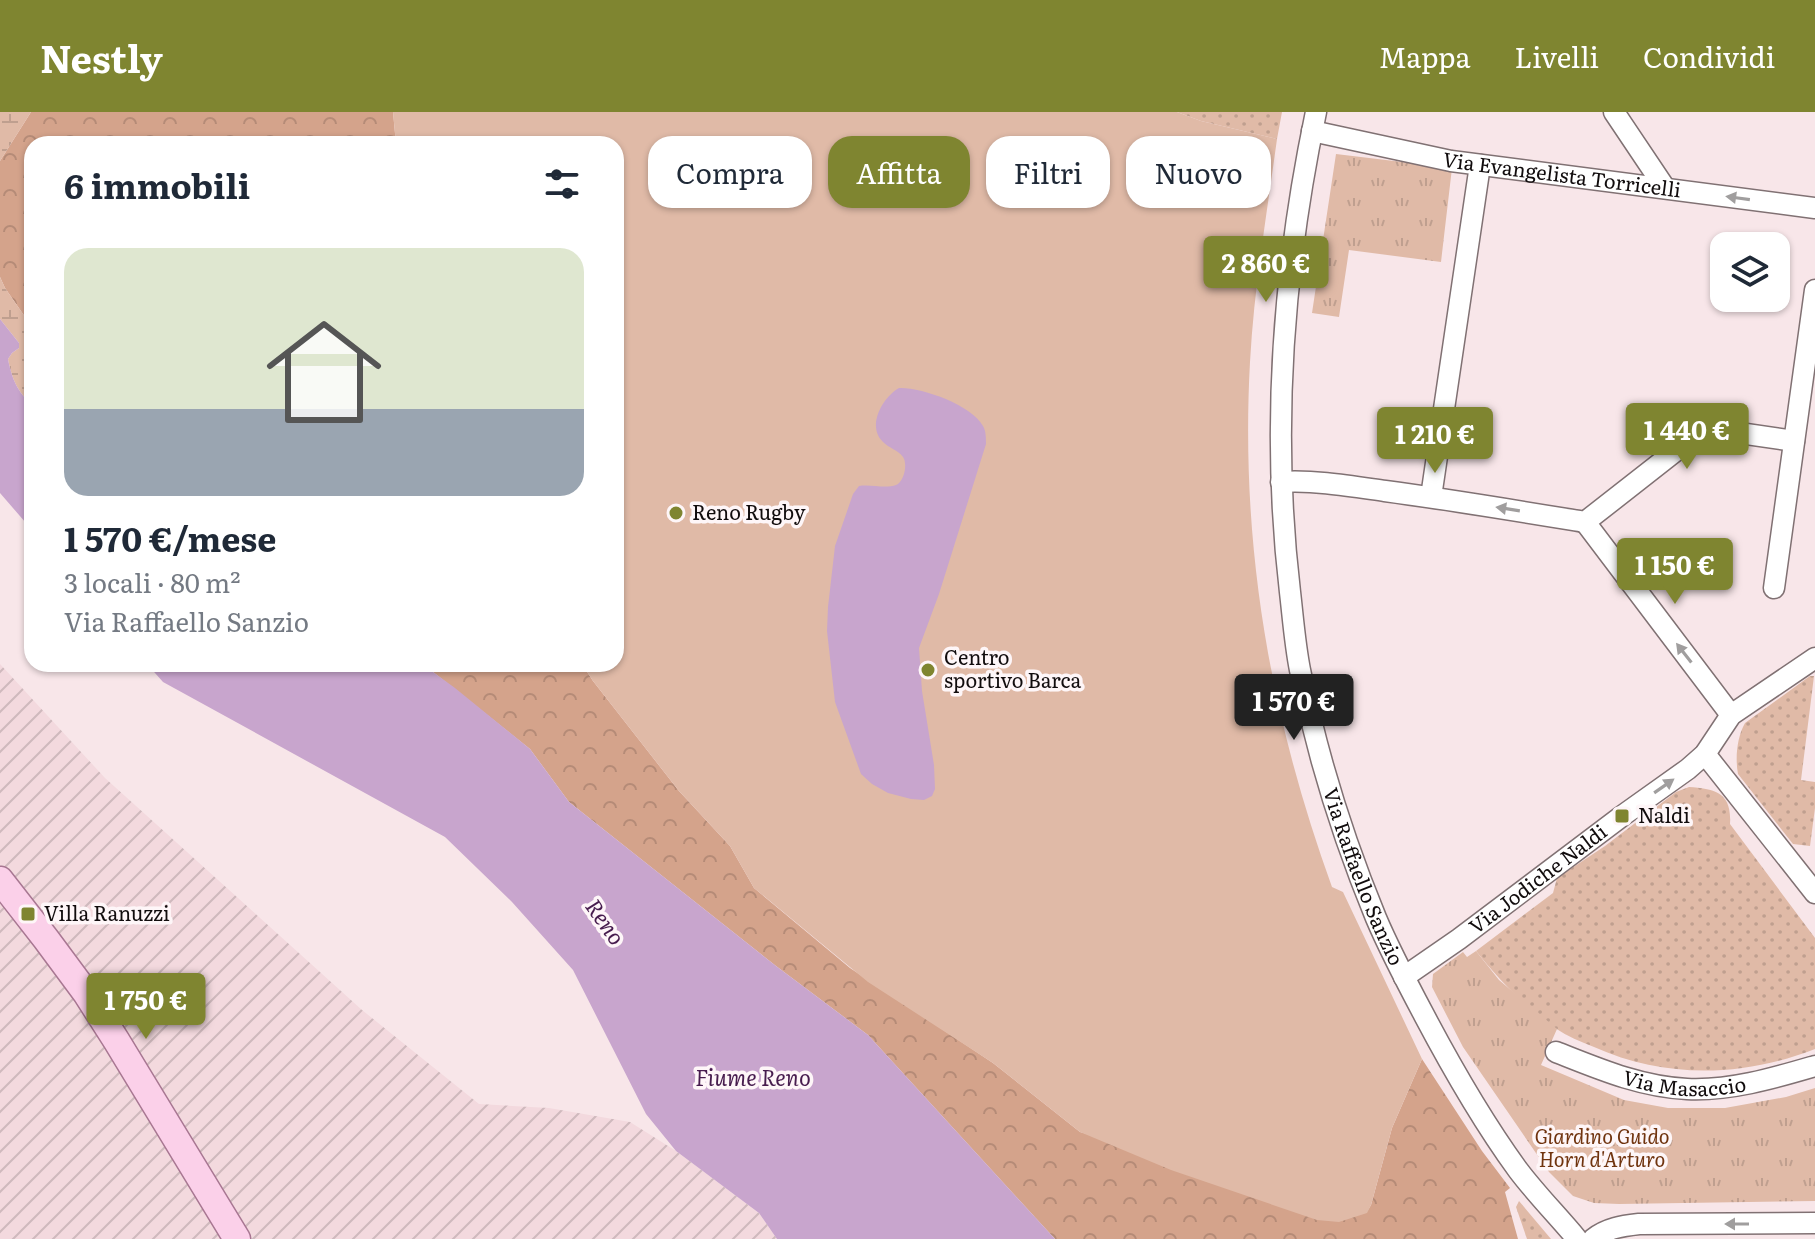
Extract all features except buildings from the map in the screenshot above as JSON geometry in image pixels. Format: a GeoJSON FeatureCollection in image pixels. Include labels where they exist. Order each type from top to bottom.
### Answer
{"type":"FeatureCollection","features":[{"type":"Feature","properties":{"kind":"main road"},"geometry":{"type":"LineString","coordinates":[[0,880],[86,993],[237,1239]]}},
{"type":"Feature","properties":{"kind":"street"},"geometry":{"type":"LineString","coordinates":[[1614,112],[1665,188]]}},
{"type":"Feature","properties":{"kind":"street","name":"Via Evangelista Torricelli"},"geometry":{"type":"LineString","coordinates":[[1314,121],[1451,161],[1815,208]]}},
{"type":"Feature","properties":{"kind":"street","name":"Via Raffaello Sanzio"},"geometry":{"type":"LineString","coordinates":[[1314,121],[1297,225],[1280,406],[1284,540],[1299,668],[1317,744],[1352,858],[1404,977],[1441,1047],[1498,1140],[1527,1181],[1577,1239]]}},
{"type":"Feature","properties":{"kind":"street"},"geometry":{"type":"LineString","coordinates":[[1431,497],[1480,165]]}},
{"type":"Feature","properties":{"kind":"street"},"geometry":{"type":"LineString","coordinates":[[1774,588],[1815,290]]}},
{"type":"Feature","properties":{"kind":"street"},"geometry":{"type":"LineString","coordinates":[[1585,522],[1705,428],[1794,441]]}},
{"type":"Feature","properties":{"kind":"street"},"geometry":{"type":"LineString","coordinates":[[1281,482],[1325,483],[1585,522],[1731,715]]}},
{"type":"Feature","properties":{"kind":"street","name":"Via Jodiche Naldi"},"geometry":{"type":"LineString","coordinates":[[1404,977],[1688,769],[1705,754],[1731,715],[1815,658]]}},
{"type":"Feature","properties":{"kind":"street"},"geometry":{"type":"LineString","coordinates":[[1705,754],[1815,893]]}},
{"type":"Feature","properties":{"kind":"street","name":"Via Masaccio"},"geometry":{"type":"LineString","coordinates":[[1556,1052],[1608,1073],[1655,1085],[1689,1089],[1753,1083],[1815,1066]]}},
{"type":"Feature","properties":{"kind":"street"},"geometry":{"type":"LineString","coordinates":[[1593,1239],[1605,1231],[1639,1224],[1815,1223]]}},
{"type":"Feature","properties":{"kind":"shaded area"},"geometry":{"type":"Polygon","coordinates":[[[0,664],[105,778],[362,1010],[479,1104],[549,1108],[630,1122],[676,1151],[759,1213],[777,1239],[0,1239],[0,664]]]}},
{"type":"Feature","properties":{"kind":"green space"},"geometry":{"type":"Polygon","coordinates":[[[0,112],[31,112],[0,161],[0,112]]]}},
{"type":"Feature","properties":{"kind":"green space"},"geometry":{"type":"Polygon","coordinates":[[[31,112],[393,112],[395,136],[24,136],[24,315],[0,277],[0,161],[31,112]]]}},
{"type":"Feature","properties":{"kind":"green space","name":"Centro sportivo Barca"},"geometry":{"type":"Polygon","coordinates":[[[393,112],[1177,112],[1264,136],[1126,136],[1126,208],[1267,208],[1254,306],[1248,430],[1255,563],[1264,629],[1292,759],[1332,887],[1343,892],[1422,1059],[1392,1128],[1367,1213],[1339,1222],[1317,1220],[1171,1170],[1080,1132],[993,1063],[868,982],[754,888],[730,846],[679,791],[593,681],[587,672],[624,672],[624,136],[395,136],[393,112]]]}},
{"type":"Feature","properties":{"kind":"green space"},"geometry":{"type":"Polygon","coordinates":[[[1177,112],[1282,112],[1277,139],[1201,121],[1177,112]]]}},
{"type":"Feature","properties":{"kind":"green space","name":"Centro sportivo Barca"},"geometry":{"type":"Polygon","coordinates":[[[1271,138],[1277,139],[1271,181],[1271,138]]]}},
{"type":"Feature","properties":{"kind":"green space"},"geometry":{"type":"Polygon","coordinates":[[[1336,154],[1452,168],[1441,262],[1349,250],[1339,317],[1312,313],[1336,154]]]}},
{"type":"Feature","properties":{"kind":"green space"},"geometry":{"type":"Polygon","coordinates":[[[0,277],[24,315],[24,396],[13,379],[8,359],[19,348],[19,343],[0,319],[0,277]]]}},
{"type":"Feature","properties":{"kind":"green space"},"geometry":{"type":"Polygon","coordinates":[[[433,672],[587,672],[679,791],[730,846],[754,888],[850,968],[993,1063],[1080,1132],[1366,1213],[1371,1205],[1392,1128],[1422,1059],[1510,1188],[1505,1192],[1518,1239],[1055,1239],[868,1035],[569,802],[530,749],[433,672]]]}},
{"type":"Feature","properties":{"kind":"green space"},"geometry":{"type":"Polygon","coordinates":[[[1814,676],[1801,780],[1815,782],[1810,846],[1793,844],[1738,774],[1737,761],[1738,741],[1745,723],[1814,676]]]}},
{"type":"Feature","properties":{"kind":"green space"},"geometry":{"type":"Polygon","coordinates":[[[1689,787],[1714,791],[1725,799],[1730,824],[1815,938],[1815,1049],[1760,1065],[1732,1069],[1676,1069],[1648,1065],[1579,1041],[1555,1028],[1513,992],[1476,951],[1553,893],[1557,878],[1676,792],[1689,787]]]}},
{"type":"Feature","properties":{"kind":"green space","name":"Giardino Guido Horn d'Arturo"},"geometry":{"type":"Polygon","coordinates":[[[1476,951],[1499,980],[1557,1029],[1541,1065],[1624,1100],[1668,1108],[1725,1108],[1786,1097],[1815,1088],[1815,1201],[1619,1204],[1594,1203],[1573,1196],[1549,1172],[1463,1047],[1432,987],[1433,974],[1463,952],[1467,957],[1476,951]]]}},
{"type":"Feature","properties":{"kind":"green space"},"geometry":{"type":"Polygon","coordinates":[[[1519,1201],[1551,1239],[1527,1239],[1516,1207],[1519,1201]]]}},
{"type":"Feature","properties":{"kind":"water"},"geometry":{"type":"Polygon","coordinates":[[[0,319],[19,343],[19,348],[8,359],[11,373],[24,397],[24,521],[0,493],[0,319]]]}},
{"type":"Feature","properties":{"kind":"water"},"geometry":{"type":"Polygon","coordinates":[[[899,388],[932,394],[957,404],[977,418],[986,437],[939,594],[919,648],[935,789],[932,796],[924,800],[888,793],[861,774],[835,702],[827,631],[835,546],[853,494],[859,486],[896,485],[904,472],[903,457],[883,442],[876,428],[882,405],[899,388]]]}},
{"type":"Feature","properties":{"kind":"water","name":"Fiume Reno"},"geometry":{"type":"Polygon","coordinates":[[[154,672],[433,672],[530,749],[569,802],[868,1035],[1055,1239],[777,1239],[759,1213],[676,1151],[646,1114],[573,970],[512,902],[445,837],[163,682],[154,672]]]}},
{"type":"Feature","properties":{"kind":"place","name":"Reno Rugby"},"geometry":{"type":"Point","coordinates":[676,513]}},
{"type":"Feature","properties":{"kind":"place","name":"Centro sportivo Barca"},"geometry":{"type":"Point","coordinates":[928,670]}},
{"type":"Feature","properties":{"kind":"place","name":"Naldi"},"geometry":{"type":"Point","coordinates":[1622,816]}},
{"type":"Feature","properties":{"kind":"place","name":"Villa Ranuzzi"},"geometry":{"type":"Point","coordinates":[28,914]}},
{"type":"Feature","properties":{"kind":"water label","name":"Reno"},"geometry":{"type":"Point","coordinates":[605,922]}}]}
